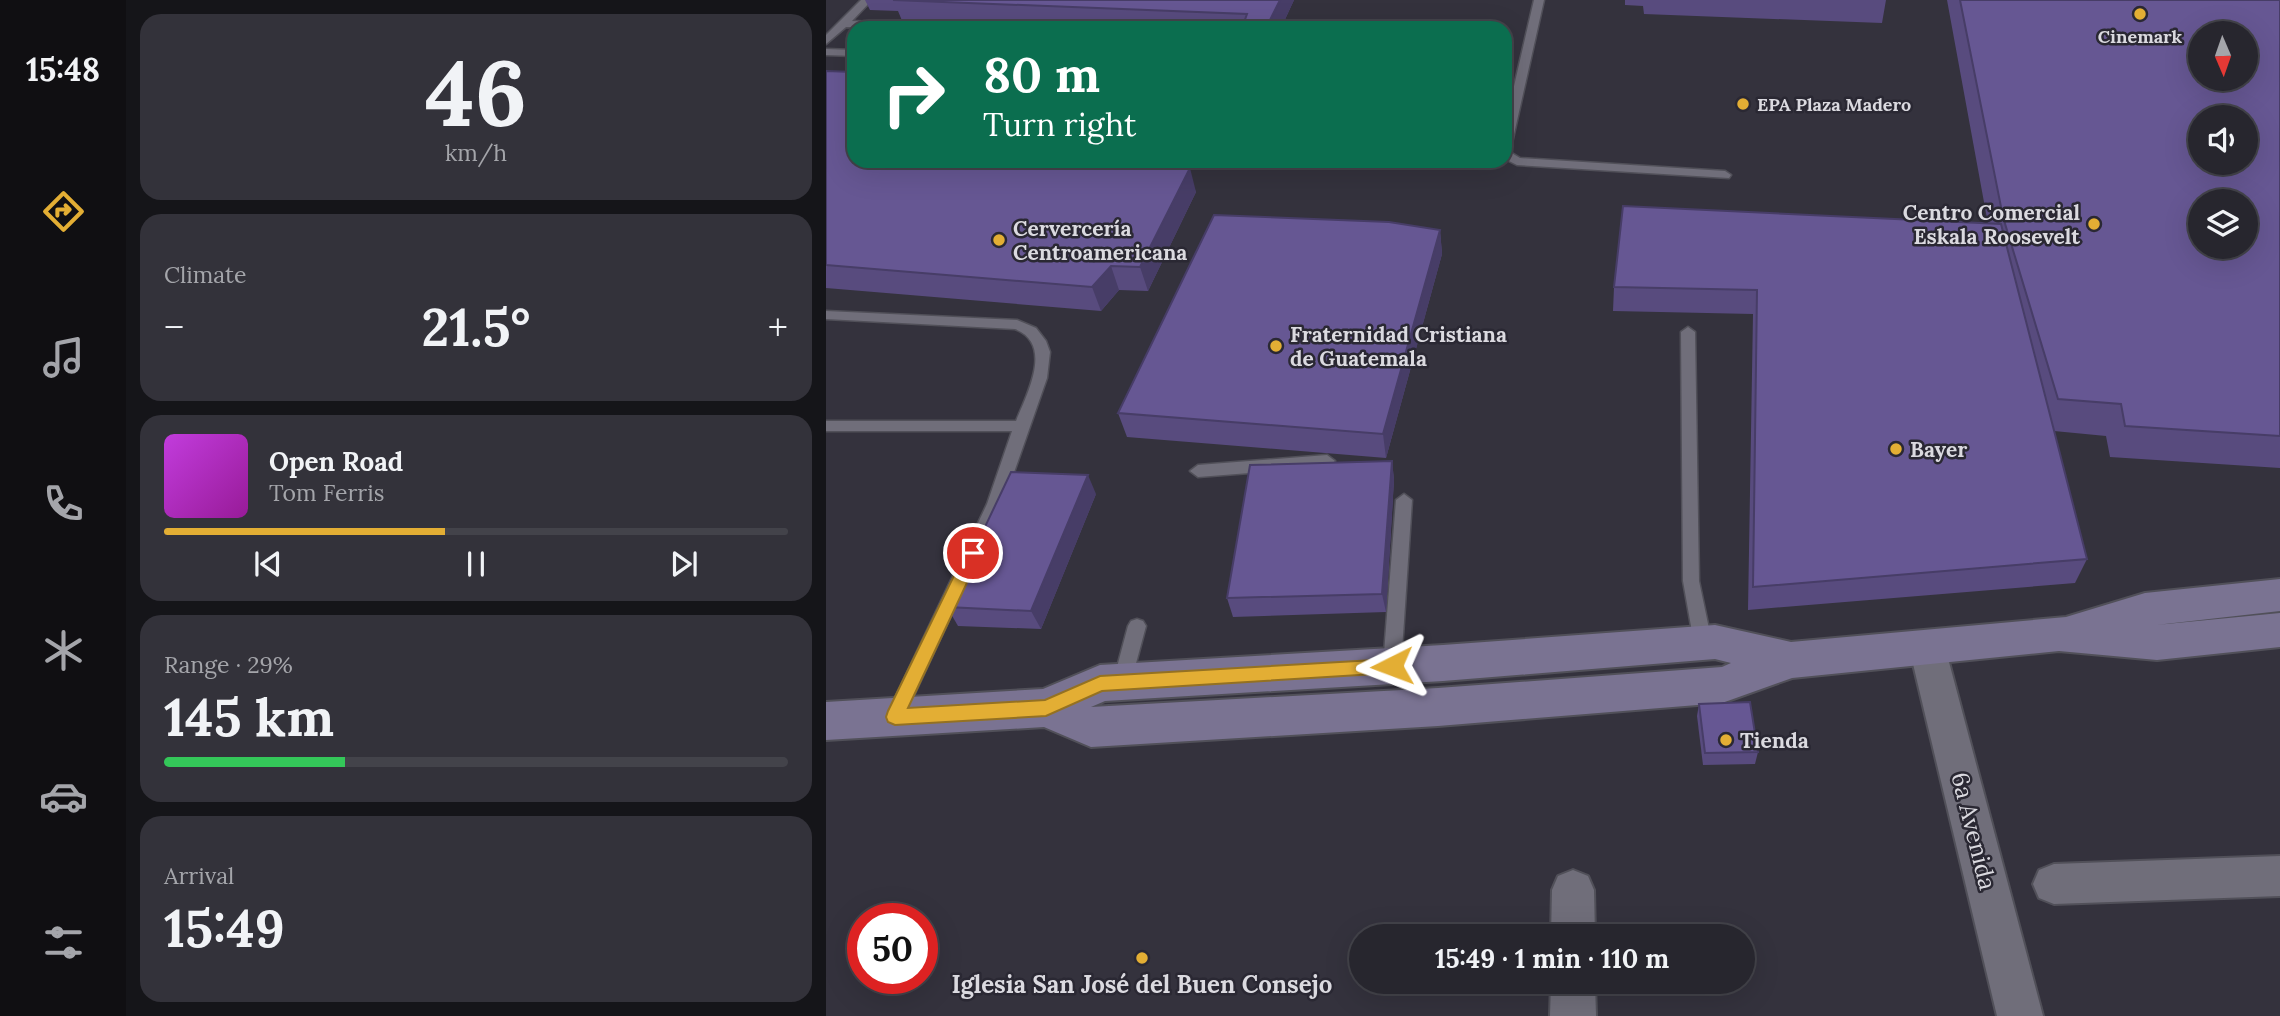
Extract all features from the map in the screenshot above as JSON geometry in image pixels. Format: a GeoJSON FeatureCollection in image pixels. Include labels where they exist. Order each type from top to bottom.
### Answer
{"type":"FeatureCollection","features":[{"type":"Feature","properties":{"kind":"main road"},"geometry":{"type":"LineString","coordinates":[[1046,708],[1091,728],[1438,707],[1722,685],[1791,660],[2059,634],[2145,610],[2280,595]]}},
{"type":"Feature","properties":{"kind":"main road"},"geometry":{"type":"LineString","coordinates":[[2059,634],[2157,643],[2280,630]]}},
{"type":"Feature","properties":{"kind":"main road"},"geometry":{"type":"LineString","coordinates":[[826,721],[1046,708],[1100,683],[1392,666],[1715,642],[1791,660]]}},
{"type":"Feature","properties":{"kind":"street","name":"6a Avenida"},"geometry":{"type":"LineString","coordinates":[[1927,647],[2020,1016]]}},
{"type":"Feature","properties":{"kind":"street"},"geometry":{"type":"LineString","coordinates":[[2054,884],[2280,876]]}},
{"type":"Feature","properties":{"kind":"street"},"geometry":{"type":"LineString","coordinates":[[1573,890],[1573,924]]}},
{"type":"Feature","properties":{"kind":"street"},"geometry":{"type":"LineString","coordinates":[[1573,994],[1573,1016]]}},
{"type":"Feature","properties":{"kind":"lane"},"geometry":{"type":"LineString","coordinates":[[826,41],[867,0]]}},
{"type":"Feature","properties":{"kind":"lane"},"geometry":{"type":"LineString","coordinates":[[1512,121],[1539,0]]}},
{"type":"Feature","properties":{"kind":"lane"},"geometry":{"type":"LineString","coordinates":[[843,24],[847,24]]}},
{"type":"Feature","properties":{"kind":"lane"},"geometry":{"type":"LineString","coordinates":[[826,52],[847,53]]}},
{"type":"Feature","properties":{"kind":"lane"},"geometry":{"type":"LineString","coordinates":[[1512,157],[1517,161],[1725,175]]}},
{"type":"Feature","properties":{"kind":"lane"},"geometry":{"type":"LineString","coordinates":[[826,315],[1017,325],[1033,332],[1041,346],[1043,369],[995,504],[895,717]]}},
{"type":"Feature","properties":{"kind":"lane"},"geometry":{"type":"LineString","coordinates":[[1688,332],[1691,581],[1703,643]]}},
{"type":"Feature","properties":{"kind":"lane"},"geometry":{"type":"LineString","coordinates":[[826,426],[1021,426]]}},
{"type":"Feature","properties":{"kind":"lane"},"geometry":{"type":"LineString","coordinates":[[1198,471],[1327,461]]}},
{"type":"Feature","properties":{"kind":"lane"},"geometry":{"type":"LineString","coordinates":[[1392,666],[1404,500]]}},
{"type":"Feature","properties":{"kind":"lane"},"geometry":{"type":"LineString","coordinates":[[1122,682],[1137,626]]}},
{"type":"Feature","properties":{"kind":"building"},"geometry":{"type":"Polygon","coordinates":[[[893,0],[1280,0],[1270,21],[1244,21],[1247,14],[893,0]]]}},
{"type":"Feature","properties":{"kind":"building","name":"Centro Comercial Eskala Roosevelt"},"geometry":{"type":"Polygon","coordinates":[[[1960,0],[2280,0],[2280,436],[2125,426],[2121,404],[2058,399],[2003,217],[1960,0]]]}},
{"type":"Feature","properties":{"kind":"building","name":"Cervercería Centroamericana"},"geometry":{"type":"Polygon","coordinates":[[[826,71],[847,72],[847,168],[1190,168],[1140,267],[1111,266],[1092,287],[826,265],[826,71]]]}},
{"type":"Feature","properties":{"kind":"building","name":"Bayer"},"geometry":{"type":"Polygon","coordinates":[[[1623,206],[2001,224],[2087,559],[1753,587],[1757,290],[1614,287],[1623,206]]]}},
{"type":"Feature","properties":{"kind":"building"},"geometry":{"type":"Polygon","coordinates":[[[1214,215],[1389,222],[1440,230],[1383,434],[1118,413],[1214,215]]]}},
{"type":"Feature","properties":{"kind":"building"},"geometry":{"type":"Polygon","coordinates":[[[1392,461],[1382,594],[1227,598],[1250,465],[1392,461]]]}},
{"type":"Feature","properties":{"kind":"building"},"geometry":{"type":"Polygon","coordinates":[[[1011,472],[1088,475],[1031,611],[947,607],[1011,472]]]}},
{"type":"Feature","properties":{"kind":"building","name":"Tienda"},"geometry":{"type":"Polygon","coordinates":[[[1750,702],[1758,752],[1705,753],[1699,704],[1750,702]]]}},
{"type":"Feature","properties":{"kind":"place","name":"Cinemark"},"geometry":{"type":"Point","coordinates":[2140,14]}},
{"type":"Feature","properties":{"kind":"place","name":"EPA Plaza Madero"},"geometry":{"type":"Point","coordinates":[1743,104]}},
{"type":"Feature","properties":{"kind":"place","name":"Centro Comercial Eskala Roosevelt"},"geometry":{"type":"Point","coordinates":[2094,224]}},
{"type":"Feature","properties":{"kind":"place","name":"Cervercería Centroamericana"},"geometry":{"type":"Point","coordinates":[999,240]}},
{"type":"Feature","properties":{"kind":"place","name":"Fraternidad Cristiana de Guatemala"},"geometry":{"type":"Point","coordinates":[1276,346]}},
{"type":"Feature","properties":{"kind":"place","name":"Bayer"},"geometry":{"type":"Point","coordinates":[1896,449]}},
{"type":"Feature","properties":{"kind":"place","name":"Tienda"},"geometry":{"type":"Point","coordinates":[1726,740]}},
{"type":"Feature","properties":{"kind":"place","name":"Iglesia San José del Buen Consejo"},"geometry":{"type":"Point","coordinates":[1142,958]}},
{"type":"Feature","properties":{"kind":"route"},"geometry":{"type":"LineString","coordinates":[[973,553],[895,717],[1046,708],[1100,683],[1392,666]]}}]}
